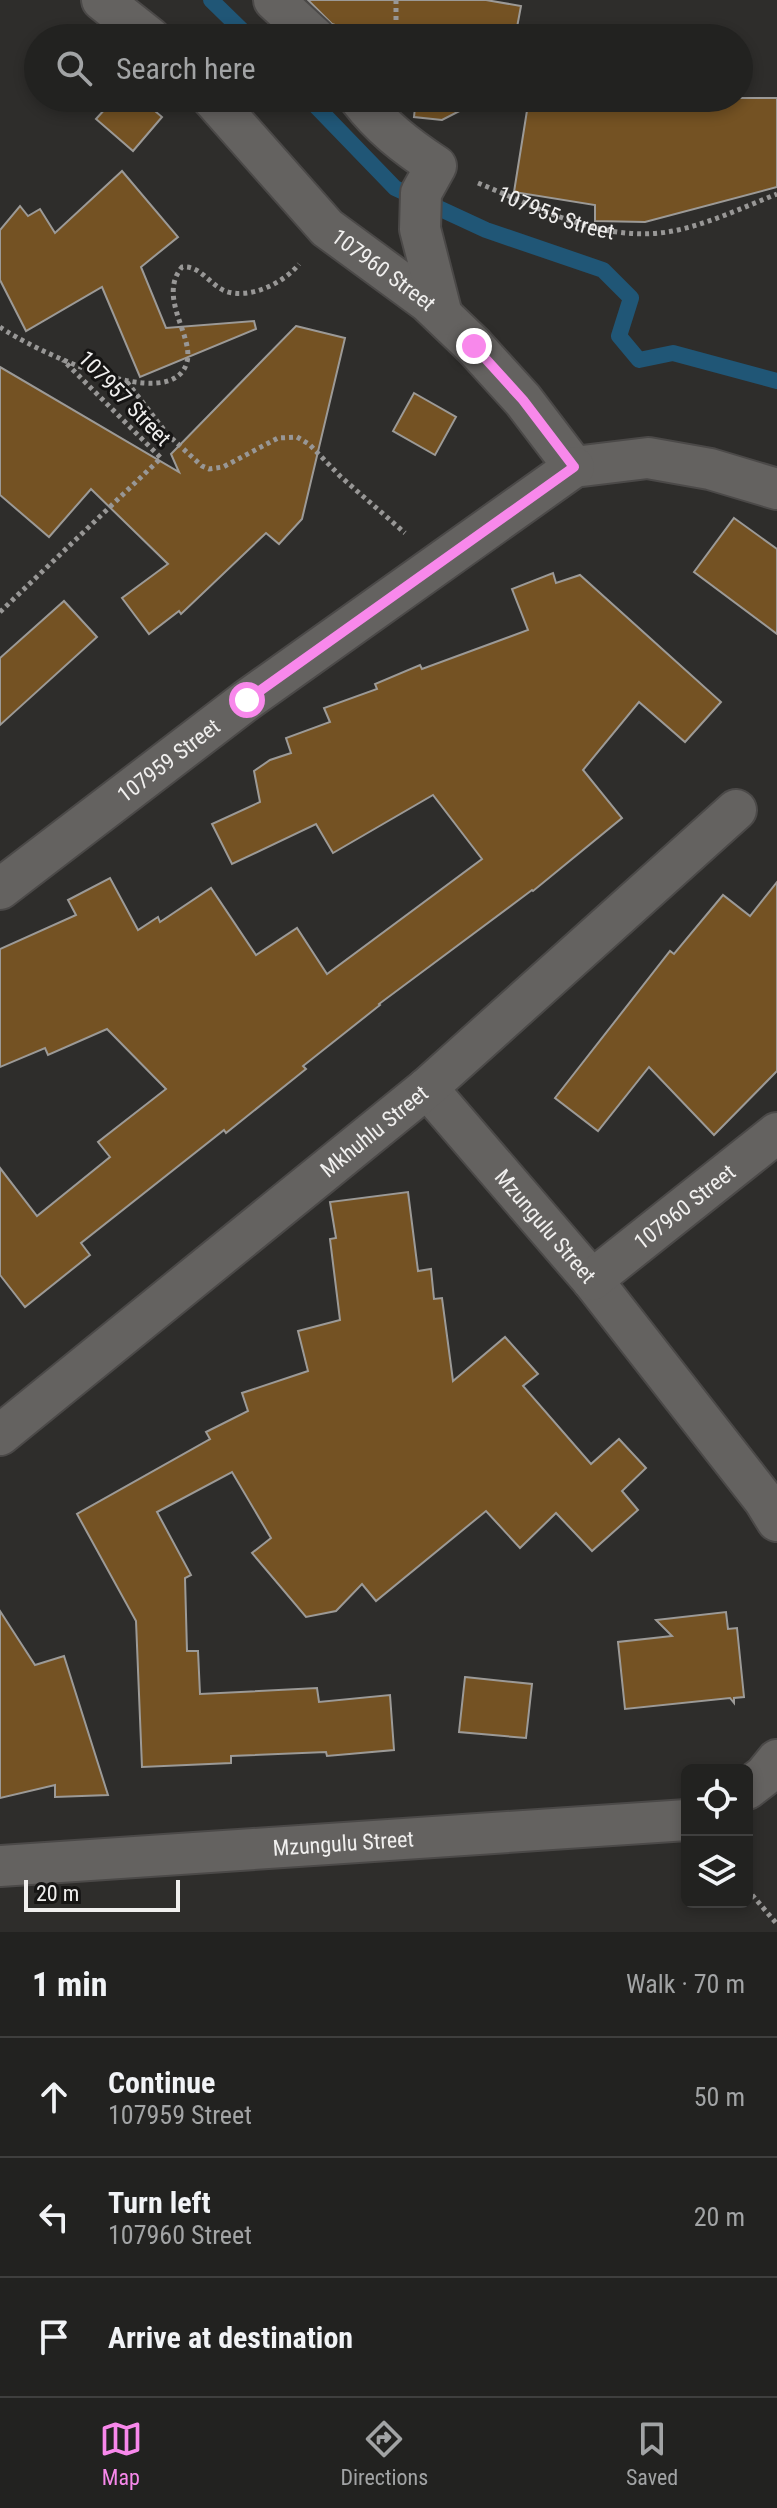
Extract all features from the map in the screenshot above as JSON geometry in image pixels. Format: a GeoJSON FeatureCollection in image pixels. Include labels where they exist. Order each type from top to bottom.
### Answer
{"type":"FeatureCollection","features":[{"type":"Feature","properties":{"kind":"street"},"geometry":{"type":"LineString","coordinates":[[102,0],[132,24]]}},
{"type":"Feature","properties":{"kind":"street"},"geometry":{"type":"LineString","coordinates":[[274,0],[300,24]]}},
{"type":"Feature","properties":{"kind":"street","name":"107960 Street"},"geometry":{"type":"LineString","coordinates":[[224,112],[327,228],[442,315],[523,400],[574,467]]}},
{"type":"Feature","properties":{"kind":"street"},"geometry":{"type":"LineString","coordinates":[[370,112],[407,147],[436,166],[421,193],[420,229],[442,315]]}},
{"type":"Feature","properties":{"kind":"street"},"geometry":{"type":"LineString","coordinates":[[574,467],[648,458],[710,469],[777,489]]}},
{"type":"Feature","properties":{"kind":"street","name":"107959 Street"},"geometry":{"type":"LineString","coordinates":[[0,889],[247,700],[574,467]]}},
{"type":"Feature","properties":{"kind":"street","name":"Mkhuhlu Street"},"geometry":{"type":"LineString","coordinates":[[0,1435],[427,1088],[736,810]]}},
{"type":"Feature","properties":{"kind":"street","name":"Mzungulu Street"},"geometry":{"type":"LineString","coordinates":[[427,1088],[592,1280],[764,1500],[777,1521]]}},
{"type":"Feature","properties":{"kind":"street","name":"107960 Street"},"geometry":{"type":"LineString","coordinates":[[592,1280],[777,1133]]}},
{"type":"Feature","properties":{"kind":"street"},"geometry":{"type":"LineString","coordinates":[[753,1784],[777,1760]]}},
{"type":"Feature","properties":{"kind":"street","name":"Mzungulu Street"},"geometry":{"type":"LineString","coordinates":[[1,1870],[681,1820]]}},
{"type":"Feature","properties":{"kind":"path"},"geometry":{"type":"LineString","coordinates":[[396,0],[396,24]]}},
{"type":"Feature","properties":{"kind":"path","name":"107955 Street"},"geometry":{"type":"LineString","coordinates":[[436,166],[595,230],[644,234],[676,231],[777,194]]}},
{"type":"Feature","properties":{"kind":"path","name":"107957 Street"},"geometry":{"type":"LineString","coordinates":[[62,359],[143,385],[173,382],[183,372],[188,353],[176,317],[176,278],[182,267],[200,272],[224,290],[243,293],[276,283],[290,275],[327,228]]}},
{"type":"Feature","properties":{"kind":"path"},"geometry":{"type":"LineString","coordinates":[[0,327],[37,349],[62,359]]}},
{"type":"Feature","properties":{"kind":"path","name":"107957 Street"},"geometry":{"type":"LineString","coordinates":[[0,612],[161,458],[62,359]]}},
{"type":"Feature","properties":{"kind":"path"},"geometry":{"type":"LineString","coordinates":[[126,381],[167,434],[193,459],[209,469],[223,467],[278,438],[301,439],[441,562]]}},
{"type":"Feature","properties":{"kind":"path"},"geometry":{"type":"LineString","coordinates":[[753,1896],[777,1924]]}},
{"type":"Feature","properties":{"kind":"building"},"geometry":{"type":"Polygon","coordinates":[[[308,0],[486,0],[521,6],[518,24],[332,24],[308,0]]]}},
{"type":"Feature","properties":{"kind":"building"},"geometry":{"type":"Polygon","coordinates":[[[753,98],[777,98],[777,187],[645,222],[595,221],[595,205],[514,192],[527,112],[753,112],[753,98]]]}},
{"type":"Feature","properties":{"kind":"building"},"geometry":{"type":"Polygon","coordinates":[[[102,112],[156,112],[162,117],[133,151],[96,119],[102,112]]]}},
{"type":"Feature","properties":{"kind":"building"},"geometry":{"type":"Polygon","coordinates":[[[415,112],[458,112],[442,120],[414,117],[415,112]]]}},
{"type":"Feature","properties":{"kind":"building"},"geometry":{"type":"Polygon","coordinates":[[[122,171],[178,237],[141,267],[166,328],[254,321],[256,329],[140,377],[102,287],[26,331],[0,280],[0,230],[20,206],[28,216],[40,209],[55,233],[122,171]]]}},
{"type":"Feature","properties":{"kind":"building"},"geometry":{"type":"Polygon","coordinates":[[[296,326],[345,338],[302,519],[279,544],[266,533],[181,614],[179,611],[149,634],[122,598],[168,564],[91,489],[49,537],[0,495],[0,367],[179,472],[171,454],[296,326]]]}},
{"type":"Feature","properties":{"kind":"building"},"geometry":{"type":"Polygon","coordinates":[[[414,393],[456,417],[435,455],[393,431],[414,393]]]}},
{"type":"Feature","properties":{"kind":"building"},"geometry":{"type":"Polygon","coordinates":[[[734,518],[777,549],[777,634],[694,572],[734,518]]]}},
{"type":"Feature","properties":{"kind":"building"},"geometry":{"type":"Polygon","coordinates":[[[553,573],[556,583],[580,575],[721,702],[685,742],[639,702],[583,770],[622,818],[533,891],[379,1004],[303,1066],[306,1069],[81,1243],[90,1255],[25,1307],[0,1275],[0,1168],[37,1216],[110,1157],[98,1142],[166,1089],[107,1029],[48,1055],[45,1048],[0,1067],[0,949],[76,915],[68,900],[110,878],[138,930],[158,917],[160,922],[211,888],[256,955],[297,928],[327,974],[482,859],[433,795],[333,853],[316,824],[232,864],[212,824],[260,802],[254,771],[270,760],[291,753],[286,738],[330,722],[324,708],[377,689],[375,684],[420,665],[422,669],[528,630],[512,589],[553,573]]]}},
{"type":"Feature","properties":{"kind":"building"},"geometry":{"type":"Polygon","coordinates":[[[64,601],[97,637],[0,725],[0,658],[64,601]]]}},
{"type":"Feature","properties":{"kind":"building"},"geometry":{"type":"Polygon","coordinates":[[[777,882],[777,1071],[714,1135],[649,1067],[598,1131],[555,1098],[670,951],[674,954],[723,895],[750,916],[777,882]]]}},
{"type":"Feature","properties":{"kind":"building"},"geometry":{"type":"Polygon","coordinates":[[[408,1192],[418,1271],[431,1269],[434,1299],[442,1298],[453,1381],[505,1337],[538,1374],[523,1386],[591,1464],[619,1439],[646,1468],[622,1491],[638,1510],[592,1551],[556,1513],[520,1548],[486,1511],[376,1601],[362,1584],[336,1611],[306,1617],[252,1553],[271,1538],[232,1472],[157,1512],[191,1575],[185,1578],[187,1651],[198,1651],[200,1694],[317,1688],[319,1702],[390,1695],[394,1750],[327,1756],[326,1752],[231,1756],[231,1763],[142,1767],[136,1621],[77,1514],[210,1439],[206,1432],[248,1411],[242,1393],[308,1371],[298,1331],[340,1320],[330,1239],[336,1238],[330,1202],[408,1192]]]}},
{"type":"Feature","properties":{"kind":"building"},"geometry":{"type":"Polygon","coordinates":[[[0,1611],[35,1665],[64,1656],[108,1795],[55,1797],[55,1785],[0,1798],[0,1611]]]}},
{"type":"Feature","properties":{"kind":"building"},"geometry":{"type":"Polygon","coordinates":[[[726,1612],[728,1629],[737,1628],[744,1697],[734,1698],[734,1703],[730,1698],[625,1709],[618,1642],[672,1636],[656,1620],[726,1612]]]}},
{"type":"Feature","properties":{"kind":"building"},"geometry":{"type":"Polygon","coordinates":[[[465,1677],[532,1684],[526,1738],[459,1732],[465,1677]]]}},
{"type":"Feature","properties":{"kind":"waterway"},"geometry":{"type":"LineString","coordinates":[[211,0],[236,24]]}},
{"type":"Feature","properties":{"kind":"waterway"},"geometry":{"type":"LineString","coordinates":[[322,112],[395,188],[408,194]]}},
{"type":"Feature","properties":{"kind":"waterway"},"geometry":{"type":"LineString","coordinates":[[432,205],[486,230],[603,270],[631,298],[619,336],[639,360],[673,353],[777,381]]}},
{"type":"Feature","properties":{"kind":"route"},"geometry":{"type":"LineString","coordinates":[[247,700],[574,467],[523,400],[474,346]]}}]}
